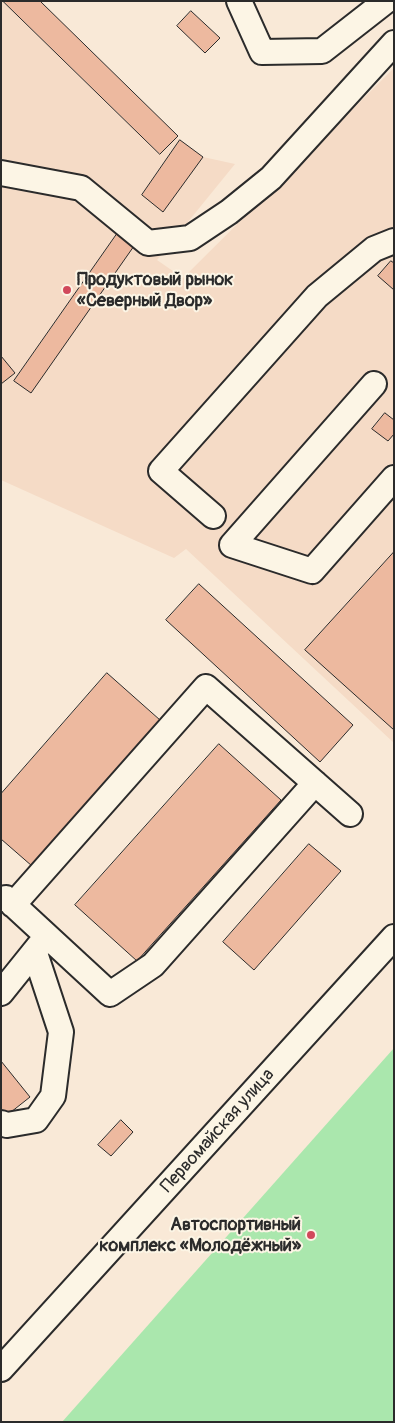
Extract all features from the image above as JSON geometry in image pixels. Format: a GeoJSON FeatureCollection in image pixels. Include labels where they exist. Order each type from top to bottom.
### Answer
{"type":"FeatureCollection","features":[{"type":"Feature","properties":{"kind":"street"},"geometry":{"type":"LineString","coordinates":[[239,1],[262,52],[322,51],[386,1]]}},
{"type":"Feature","properties":{"kind":"street"},"geometry":{"type":"LineString","coordinates":[[1,173],[81,188],[148,243],[190,238],[230,212],[271,178],[394,43]]}},
{"type":"Feature","properties":{"kind":"street"},"geometry":{"type":"LineString","coordinates":[[213,516],[161,471],[317,296],[374,249],[394,241]]}},
{"type":"Feature","properties":{"kind":"street"},"geometry":{"type":"LineString","coordinates":[[374,384],[232,545],[312,571],[394,478]]}},
{"type":"Feature","properties":{"kind":"street"},"geometry":{"type":"LineString","coordinates":[[315,783],[153,965],[110,994],[41,944],[7,902],[206,687],[315,783],[350,814]]}},
{"type":"Feature","properties":{"kind":"street","name":"Первомайская улица"},"geometry":{"type":"LineString","coordinates":[[1,1370],[394,937]]}},
{"type":"Feature","properties":{"kind":"street"},"geometry":{"type":"LineString","coordinates":[[1,993],[41,944]]}},
{"type":"Feature","properties":{"kind":"street"},"geometry":{"type":"LineString","coordinates":[[1,1123],[7,1125],[36,1120],[54,1096],[61,1032],[41,944]]}},
{"type":"Feature","properties":{"kind":"shaded area"},"geometry":{"type":"Polygon","coordinates":[[[1,1],[40,1],[180,140],[203,157],[235,164],[157,260],[183,278],[394,68],[394,743],[186,549],[174,558],[1,480],[1,1]]]}},
{"type":"Feature","properties":{"kind":"green space","name":"Автоспортивный комплекс «Молодёжный»"},"geometry":{"type":"Polygon","coordinates":[[[394,1048],[394,1422],[62,1422],[394,1048]]]}},
{"type":"Feature","properties":{"kind":"building"},"geometry":{"type":"Polygon","coordinates":[[[3,1],[40,1],[178,136],[160,154],[3,1]]]}},
{"type":"Feature","properties":{"kind":"building"},"geometry":{"type":"Polygon","coordinates":[[[191,11],[220,38],[205,53],[177,26],[191,11]]]}},
{"type":"Feature","properties":{"kind":"building"},"geometry":{"type":"Polygon","coordinates":[[[180,140],[203,157],[163,212],[142,195],[180,140]]]}},
{"type":"Feature","properties":{"kind":"building"},"geometry":{"type":"Polygon","coordinates":[[[117,234],[134,246],[31,393],[14,381],[117,234]]]}},
{"type":"Feature","properties":{"kind":"building"},"geometry":{"type":"Polygon","coordinates":[[[391,261],[394,263],[394,290],[378,276],[391,261]]]}},
{"type":"Feature","properties":{"kind":"building"},"geometry":{"type":"Polygon","coordinates":[[[1,356],[15,373],[1,384],[1,356]]]}},
{"type":"Feature","properties":{"kind":"building"},"geometry":{"type":"Polygon","coordinates":[[[385,413],[394,420],[394,434],[388,441],[372,429],[385,413]]]}},
{"type":"Feature","properties":{"kind":"building"},"geometry":{"type":"Polygon","coordinates":[[[394,552],[394,730],[305,650],[394,552]]]}},
{"type":"Feature","properties":{"kind":"building"},"geometry":{"type":"Polygon","coordinates":[[[199,584],[353,725],[320,762],[166,620],[199,584]]]}},
{"type":"Feature","properties":{"kind":"building"},"geometry":{"type":"Polygon","coordinates":[[[107,673],[160,720],[32,866],[1,839],[1,794],[107,673]]]}},
{"type":"Feature","properties":{"kind":"building"},"geometry":{"type":"Polygon","coordinates":[[[219,744],[281,800],[137,961],[75,905],[219,744]]]}},
{"type":"Feature","properties":{"kind":"building"},"geometry":{"type":"Polygon","coordinates":[[[309,844],[341,871],[254,970],[223,942],[309,844]]]}},
{"type":"Feature","properties":{"kind":"building"},"geometry":{"type":"Polygon","coordinates":[[[1,1061],[30,1097],[6,1116],[1,1110],[1,1061]]]}},
{"type":"Feature","properties":{"kind":"building"},"geometry":{"type":"Polygon","coordinates":[[[121,1120],[133,1132],[111,1156],[98,1145],[121,1120]]]}},
{"type":"Feature","properties":{"kind":"place","name":"Продуктовый рынок «Северный Двор»"},"geometry":{"type":"Point","coordinates":[67,290]}},
{"type":"Feature","properties":{"kind":"place","name":"Автоспортивный комплекс «Молодёжный»"},"geometry":{"type":"Point","coordinates":[311,1235]}}]}
